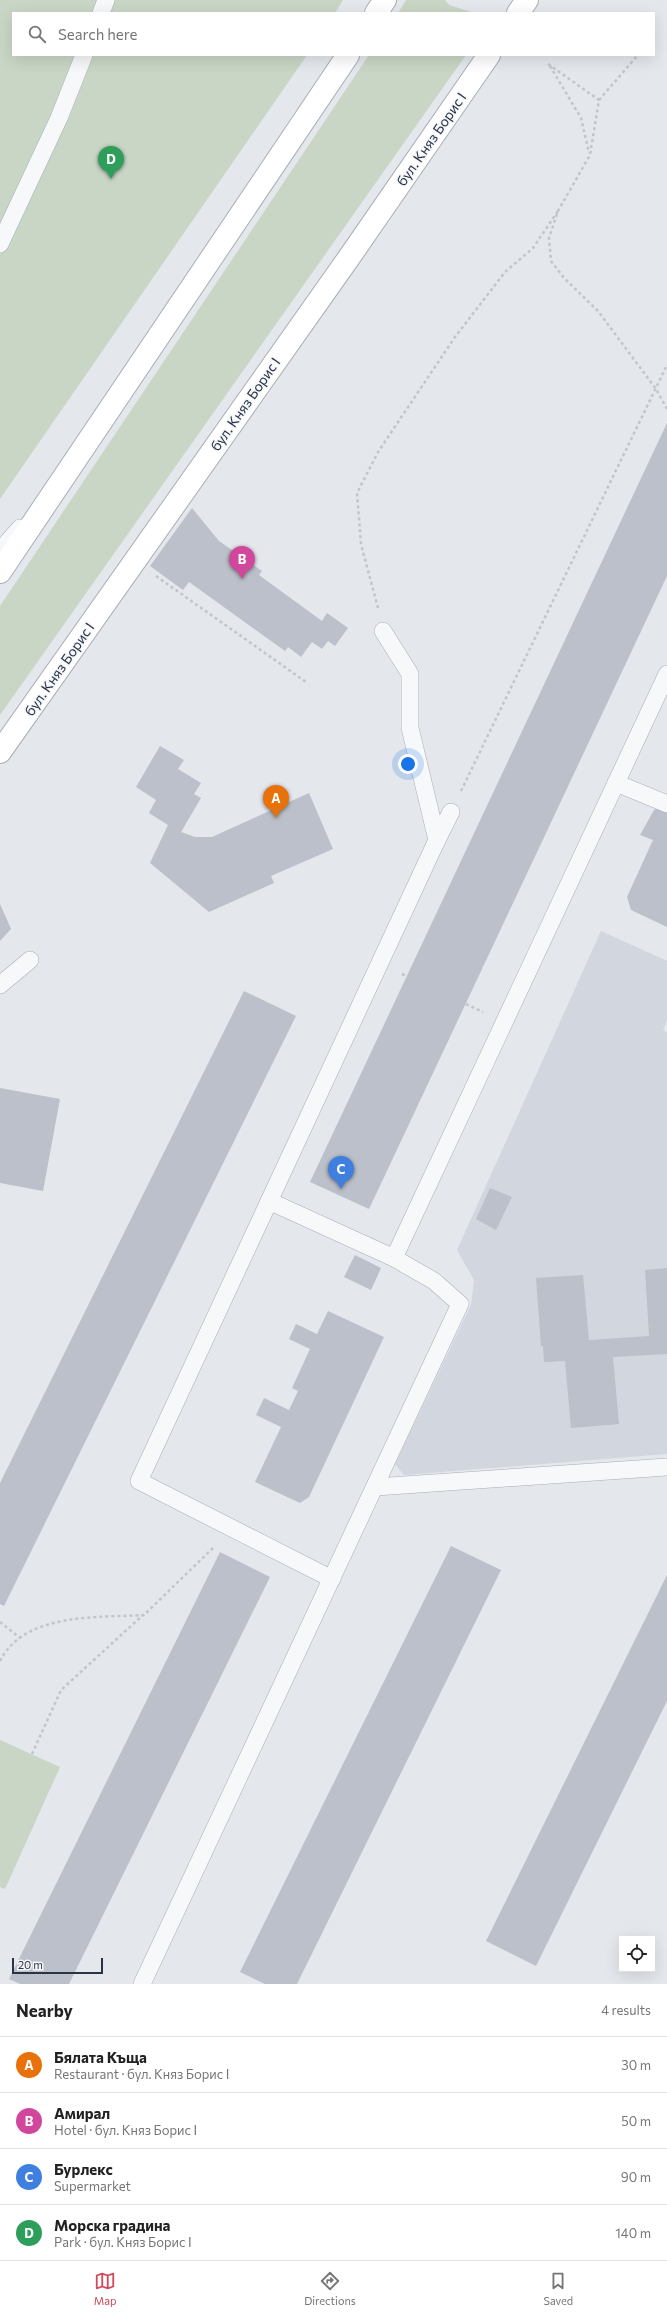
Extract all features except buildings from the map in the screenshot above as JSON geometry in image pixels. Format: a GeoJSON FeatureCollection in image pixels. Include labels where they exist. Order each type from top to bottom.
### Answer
{"type":"FeatureCollection","features":[{"type":"Feature","properties":{"kind":"main road"},"geometry":{"type":"LineString","coordinates":[[377,12],[385,0]]}},
{"type":"Feature","properties":{"kind":"main road"},"geometry":{"type":"LineString","coordinates":[[519,12],[527,0]]}},
{"type":"Feature","properties":{"kind":"main road"},"geometry":{"type":"LineString","coordinates":[[0,572],[347,56]]}},
{"type":"Feature","properties":{"kind":"main road","name":"бул. Княз Борис I"},"geometry":{"type":"LineString","coordinates":[[0,752],[339,272],[488,56]]}},
{"type":"Feature","properties":{"kind":"lane"},"geometry":{"type":"LineString","coordinates":[[101,12],[106,0]]}},
{"type":"Feature","properties":{"kind":"lane"},"geometry":{"type":"LineString","coordinates":[[0,244],[59,118],[84,56]]}},
{"type":"Feature","properties":{"kind":"lane"},"geometry":{"type":"LineString","coordinates":[[0,551],[67,473]]}},
{"type":"Feature","properties":{"kind":"lane"},"geometry":{"type":"LineString","coordinates":[[384,631],[410,674],[410,728],[437,840]]}},
{"type":"Feature","properties":{"kind":"lane"},"geometry":{"type":"LineString","coordinates":[[394,1258],[667,674]]}},
{"type":"Feature","properties":{"kind":"lane"},"geometry":{"type":"LineString","coordinates":[[616,782],[667,804]]}},
{"type":"Feature","properties":{"kind":"lane"},"geometry":{"type":"LineString","coordinates":[[332,1579],[230,1529],[139,1481],[451,812]]}},
{"type":"Feature","properties":{"kind":"lane"},"geometry":{"type":"LineString","coordinates":[[0,985],[30,960]]}},
{"type":"Feature","properties":{"kind":"lane"},"geometry":{"type":"LineString","coordinates":[[142,1984],[460,1304],[434,1281],[394,1258],[269,1201]]}},
{"type":"Feature","properties":{"kind":"lane"},"geometry":{"type":"LineString","coordinates":[[375,1487],[667,1467]]}},
{"type":"Feature","properties":{"kind":"path"},"geometry":{"type":"LineString","coordinates":[[384,631],[361,544],[357,493],[378,452],[455,337],[505,272],[533,248],[558,212],[590,155],[599,100],[637,56]]}},
{"type":"Feature","properties":{"kind":"path"},"geometry":{"type":"LineString","coordinates":[[590,155],[581,118],[548,64],[599,100]]}},
{"type":"Feature","properties":{"kind":"path"},"geometry":{"type":"LineString","coordinates":[[558,212],[550,238],[551,261],[564,278],[598,311],[656,389],[667,409]]}},
{"type":"Feature","properties":{"kind":"path"},"geometry":{"type":"LineString","coordinates":[[451,812],[667,365]]}},
{"type":"Feature","properties":{"kind":"path"},"geometry":{"type":"LineString","coordinates":[[154,575],[306,682]]}},
{"type":"Feature","properties":{"kind":"path"},"geometry":{"type":"LineString","coordinates":[[32,1754],[61,1690],[144,1615],[230,1529]]}},
{"type":"Feature","properties":{"kind":"path"},"geometry":{"type":"LineString","coordinates":[[0,1661],[6,1650],[30,1630],[67,1620],[144,1615]]}},
{"type":"Feature","properties":{"kind":"path"},"geometry":{"type":"LineString","coordinates":[[0,1622],[20,1638]]}},
{"type":"Feature","properties":{"kind":"shaded area"},"geometry":{"type":"Polygon","coordinates":[[[601,931],[667,961],[667,1021],[663,1030],[667,1032],[667,1454],[404,1475],[395,1464],[471,1305],[474,1280],[457,1250],[601,931]]]}},
{"type":"Feature","properties":{"kind":"green space"},"geometry":{"type":"Polygon","coordinates":[[[0,0],[343,0],[336,12],[12,12],[12,56],[306,56],[0,499],[0,0]]]}},
{"type":"Feature","properties":{"kind":"green space"},"geometry":{"type":"Polygon","coordinates":[[[406,0],[445,0],[449,5],[471,12],[399,12],[406,0]]]}},
{"type":"Feature","properties":{"kind":"green space"},"geometry":{"type":"Polygon","coordinates":[[[368,56],[465,56],[0,715],[0,606],[368,56]]]}},
{"type":"Feature","properties":{"kind":"green space"},"geometry":{"type":"Polygon","coordinates":[[[0,1740],[60,1767],[5,1889],[0,1887],[0,1740]]]}},
{"type":"Feature","properties":{"kind":"place","name":"Морска градина"},"geometry":{"type":"Point","coordinates":[111,179]}},
{"type":"Feature","properties":{"kind":"place","name":"Амирал"},"geometry":{"type":"Point","coordinates":[242,579]}},
{"type":"Feature","properties":{"kind":"place","name":"Бялата Къща"},"geometry":{"type":"Point","coordinates":[276,818]}},
{"type":"Feature","properties":{"kind":"place","name":"Бурлекс"},"geometry":{"type":"Point","coordinates":[341,1189]}}]}
